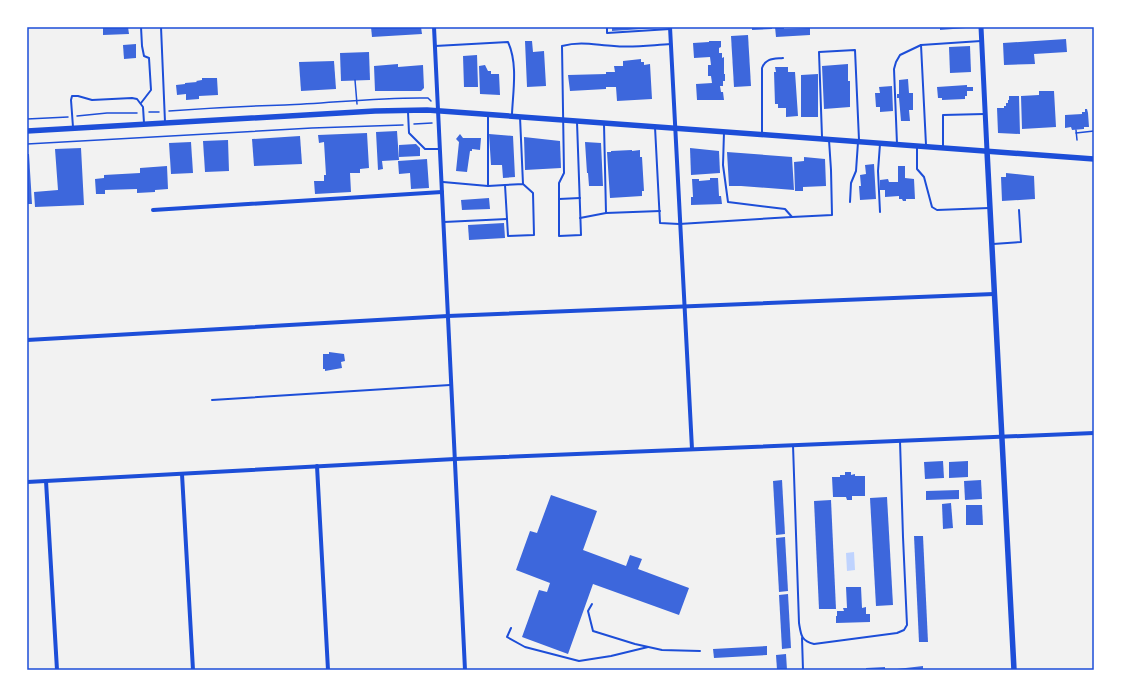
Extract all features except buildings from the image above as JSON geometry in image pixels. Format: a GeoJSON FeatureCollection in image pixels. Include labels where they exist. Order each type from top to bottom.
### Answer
{"type":"FeatureCollection","features":[{"type":"Feature","properties":{"kind":"main road"},"geometry":{"type":"LineString","coordinates":[[27,131],[357,112],[438,110],[1094,159]]}},
{"type":"Feature","properties":{"kind":"main road"},"geometry":{"type":"LineString","coordinates":[[987,151],[1014,670]]}},
{"type":"Feature","properties":{"kind":"street"},"geometry":{"type":"LineString","coordinates":[[434,27],[465,670]]}},
{"type":"Feature","properties":{"kind":"street"},"geometry":{"type":"LineString","coordinates":[[981,27],[987,151]]}},
{"type":"Feature","properties":{"kind":"street"},"geometry":{"type":"LineString","coordinates":[[670,28],[692,449]]}},
{"type":"Feature","properties":{"kind":"street"},"geometry":{"type":"LineString","coordinates":[[153,210],[442,192]]}},
{"type":"Feature","properties":{"kind":"street"},"geometry":{"type":"LineString","coordinates":[[27,340],[448,316],[994,294]]}},
{"type":"Feature","properties":{"kind":"street"},"geometry":{"type":"LineString","coordinates":[[27,482],[455,459],[1094,433]]}},
{"type":"Feature","properties":{"kind":"street"},"geometry":{"type":"LineString","coordinates":[[317,466],[328,670]]}},
{"type":"Feature","properties":{"kind":"street"},"geometry":{"type":"LineString","coordinates":[[182,474],[193,670]]}},
{"type":"Feature","properties":{"kind":"street"},"geometry":{"type":"LineString","coordinates":[[46,481],[57,670]]}},
{"type":"Feature","properties":{"kind":"lane"},"geometry":{"type":"LineString","coordinates":[[140,103],[151,90],[149,58],[144,56],[141,27]]}},
{"type":"Feature","properties":{"kind":"lane"},"geometry":{"type":"LineString","coordinates":[[161,27],[165,123]]}},
{"type":"Feature","properties":{"kind":"lane"},"geometry":{"type":"LineString","coordinates":[[607,27],[607,33],[670,28]]}},
{"type":"Feature","properties":{"kind":"lane"},"geometry":{"type":"LineString","coordinates":[[897,144],[894,69],[900,54],[921,44],[982,41]]}},
{"type":"Feature","properties":{"kind":"lane"},"geometry":{"type":"LineString","coordinates":[[435,46],[508,42],[512,52],[514,78],[512,116]]}},
{"type":"Feature","properties":{"kind":"lane"},"geometry":{"type":"LineString","coordinates":[[577,120],[581,235],[559,236],[559,184],[564,173],[562,46],[572,43],[588,43],[616,47],[671,44]]}},
{"type":"Feature","properties":{"kind":"lane"},"geometry":{"type":"LineString","coordinates":[[921,44],[926,146]]}},
{"type":"Feature","properties":{"kind":"lane"},"geometry":{"type":"LineString","coordinates":[[655,126],[660,223],[680,224],[832,216],[831,170],[825,139],[819,52],[855,50],[859,141],[856,171],[851,183],[850,202]]}},
{"type":"Feature","properties":{"kind":"lane"},"geometry":{"type":"LineString","coordinates":[[762,134],[762,68],[770,59],[783,58]]}},
{"type":"Feature","properties":{"kind":"lane"},"geometry":{"type":"LineString","coordinates":[[73,128],[72,96],[92,100],[137,99],[143,107],[145,124]]}},
{"type":"Feature","properties":{"kind":"lane"},"geometry":{"type":"LineString","coordinates":[[408,110],[409,133],[425,149],[440,149]]}},
{"type":"Feature","properties":{"kind":"lane"},"geometry":{"type":"LineString","coordinates":[[488,114],[488,186]]}},
{"type":"Feature","properties":{"kind":"lane"},"geometry":{"type":"LineString","coordinates":[[943,147],[943,115],[985,114]]}},
{"type":"Feature","properties":{"kind":"lane"},"geometry":{"type":"LineString","coordinates":[[520,116],[523,184]]}},
{"type":"Feature","properties":{"kind":"lane"},"geometry":{"type":"LineString","coordinates":[[604,122],[606,213]]}},
{"type":"Feature","properties":{"kind":"lane"},"geometry":{"type":"LineString","coordinates":[[724,131],[723,165],[728,202],[785,209],[792,217]]}},
{"type":"Feature","properties":{"kind":"lane"},"geometry":{"type":"LineString","coordinates":[[880,143],[878,171],[880,212]]}},
{"type":"Feature","properties":{"kind":"lane"},"geometry":{"type":"LineString","coordinates":[[917,146],[917,169],[924,177],[932,207],[937,210],[990,208]]}},
{"type":"Feature","properties":{"kind":"lane"},"geometry":{"type":"LineString","coordinates":[[442,182],[488,186],[505,185],[523,184],[533,193],[534,235],[508,236],[505,185]]}},
{"type":"Feature","properties":{"kind":"lane"},"geometry":{"type":"LineString","coordinates":[[558,199],[580,198]]}},
{"type":"Feature","properties":{"kind":"lane"},"geometry":{"type":"LineString","coordinates":[[992,244],[1021,242],[1020,210]]}},
{"type":"Feature","properties":{"kind":"lane"},"geometry":{"type":"LineString","coordinates":[[580,218],[606,213],[660,211]]}},
{"type":"Feature","properties":{"kind":"lane"},"geometry":{"type":"LineString","coordinates":[[444,222],[507,219]]}},
{"type":"Feature","properties":{"kind":"lane"},"geometry":{"type":"LineString","coordinates":[[212,400],[451,384]]}},
{"type":"Feature","properties":{"kind":"lane"},"geometry":{"type":"LineString","coordinates":[[802,638],[807,643],[814,644],[897,634],[904,630],[908,625],[903,538],[900,441]]}},
{"type":"Feature","properties":{"kind":"lane"},"geometry":{"type":"LineString","coordinates":[[793,445],[799,623],[802,638],[803,670]]}},
{"type":"Feature","properties":{"kind":"lane"},"geometry":{"type":"LineString","coordinates":[[592,604],[588,612],[593,630],[635,644],[662,650],[700,651]]}},
{"type":"Feature","properties":{"kind":"lane"},"geometry":{"type":"LineString","coordinates":[[511,628],[507,637],[525,647],[579,661],[611,656],[648,647]]}},
{"type":"Feature","properties":{"kind":"path"},"geometry":{"type":"LineString","coordinates":[[356,80],[357,112]]}},
{"type":"Feature","properties":{"kind":"path"},"geometry":{"type":"LineString","coordinates":[[27,119],[72,117],[107,113],[165,112],[215,107],[285,105],[399,97],[428,98]]}},
{"type":"Feature","properties":{"kind":"path"},"geometry":{"type":"LineString","coordinates":[[27,144],[298,129],[423,124]]}},
{"type":"Feature","properties":{"kind":"path"},"geometry":{"type":"LineString","coordinates":[[1076,130],[1076,140]]}},
{"type":"Feature","properties":{"kind":"path"},"geometry":{"type":"LineString","coordinates":[[1076,133],[1094,131]]}},
{"type":"Feature","properties":{"kind":"water"},"geometry":{"type":"Polygon","coordinates":[[[854,552],[855,570],[847,571],[846,553],[854,552]]]}}]}
